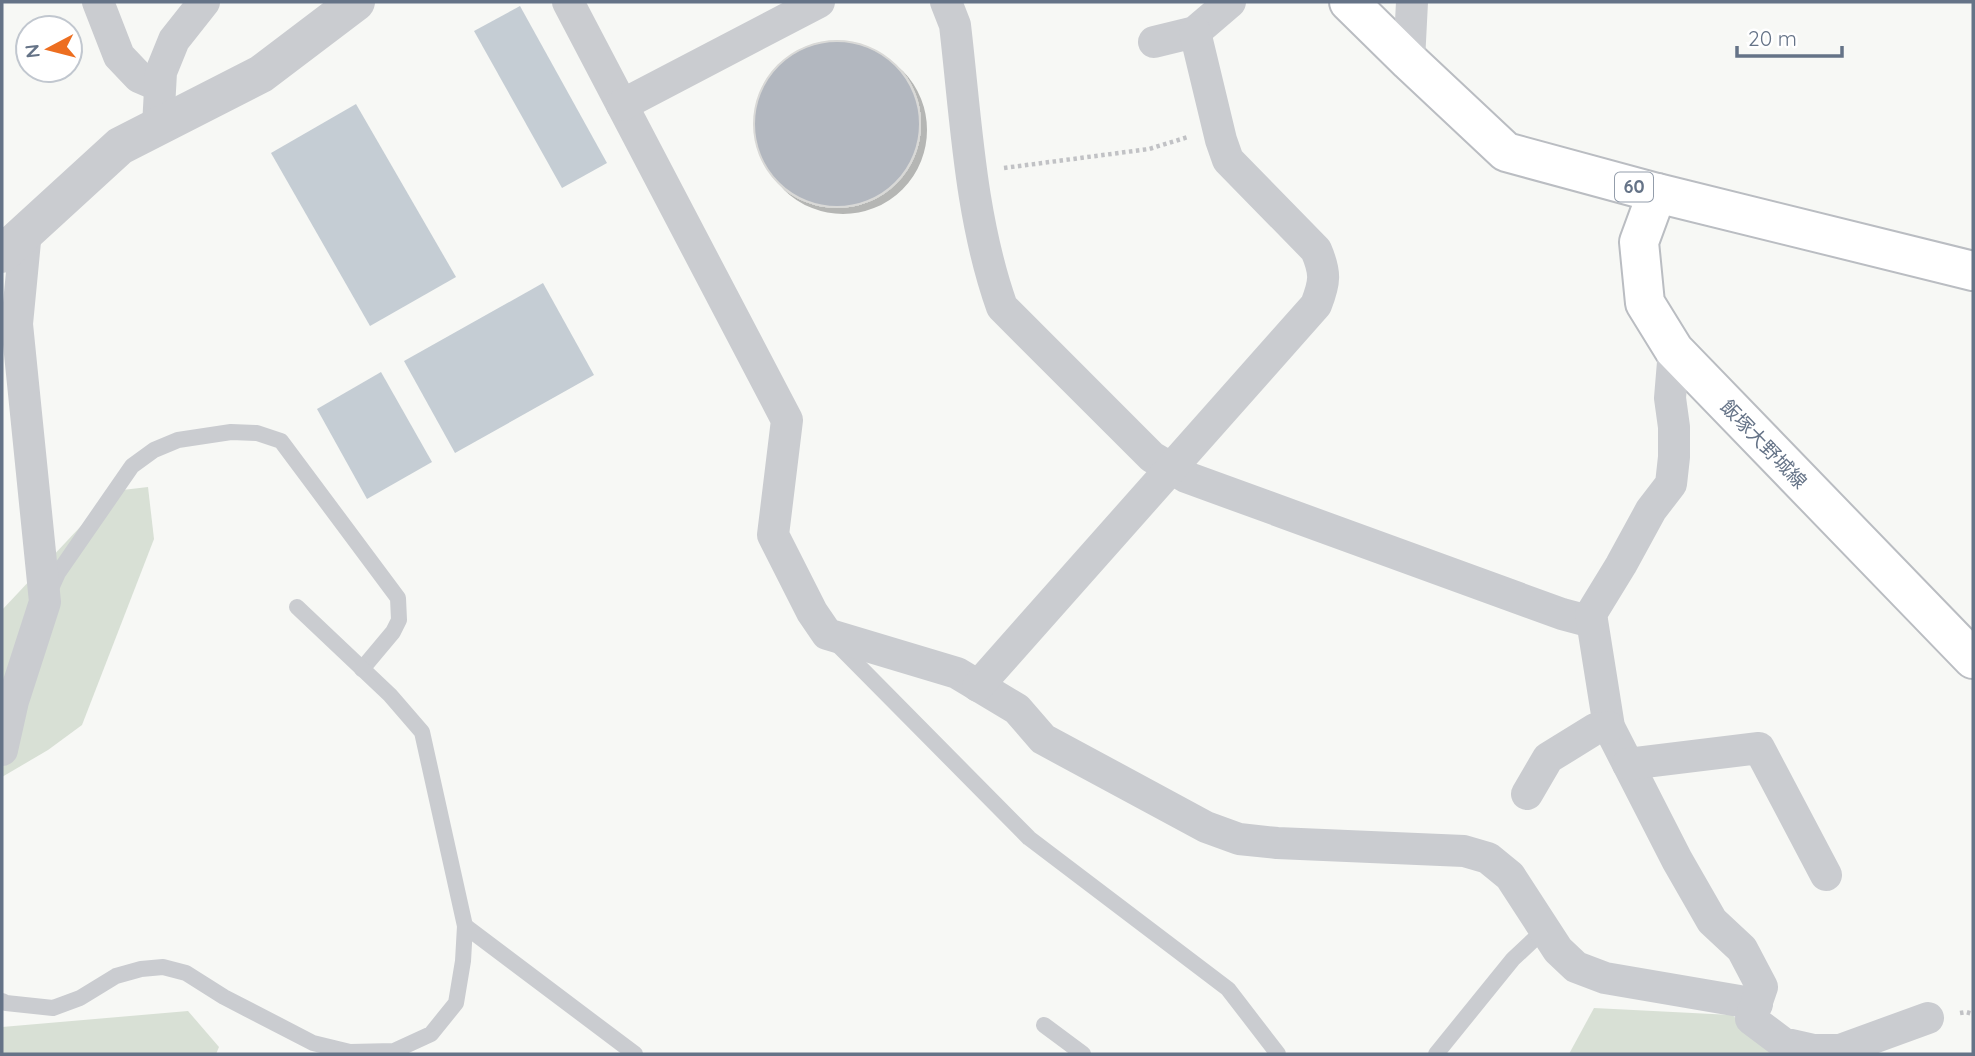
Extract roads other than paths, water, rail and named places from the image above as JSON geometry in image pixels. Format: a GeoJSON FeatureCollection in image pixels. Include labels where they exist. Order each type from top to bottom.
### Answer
{"type":"FeatureCollection","features":[{"type":"Feature","properties":{"kind":"main road","name":"60"},"geometry":{"type":"LineString","coordinates":[[1349,2],[1506,152],[1657,193],[1973,271]]}},
{"type":"Feature","properties":{"kind":"main road","name":"飯塚大野城線"},"geometry":{"type":"LineString","coordinates":[[1657,193],[1639,242],[1645,303],[1674,350],[1973,659]]}},
{"type":"Feature","properties":{"kind":"street"},"geometry":{"type":"LineString","coordinates":[[98,2],[119,56],[139,77],[160,86]]}},
{"type":"Feature","properties":{"kind":"street"},"geometry":{"type":"LineString","coordinates":[[158,126],[161,72],[174,40],[204,2]]}},
{"type":"Feature","properties":{"kind":"street"},"geometry":{"type":"LineString","coordinates":[[2,750],[13,701],[45,602],[17,324],[14,242],[120,146],[261,74],[356,2]]}},
{"type":"Feature","properties":{"kind":"street"},"geometry":{"type":"LineString","coordinates":[[568,2],[787,420],[773,535],[811,612],[827,634],[957,673],[1017,709],[1043,739],[1206,827],[1239,839],[1464,851],[1488,858],[1510,876],[1558,950],[1576,967],[1605,978],[1757,1004]]}},
{"type":"Feature","properties":{"kind":"street"},"geometry":{"type":"LineString","coordinates":[[622,105],[819,2]]}},
{"type":"Feature","properties":{"kind":"street"},"geometry":{"type":"LineString","coordinates":[[946,2],[955,25],[977,212],[1002,307],[1152,457],[1186,477],[1562,614],[1592,622]]}},
{"type":"Feature","properties":{"kind":"street"},"geometry":{"type":"LineString","coordinates":[[1154,41],[1195,32],[1230,2]]}},
{"type":"Feature","properties":{"kind":"street"},"geometry":{"type":"LineString","coordinates":[[1409,61],[1412,2]]}},
{"type":"Feature","properties":{"kind":"street"},"geometry":{"type":"LineString","coordinates":[[978,685],[1316,305],[1324,286],[1323,266],[1316,250],[1228,160],[1217,127],[1195,32]]}},
{"type":"Feature","properties":{"kind":"street"},"geometry":{"type":"LineString","coordinates":[[1674,350],[1670,398],[1675,457],[1671,484],[1651,510],[1591,614],[1609,727],[1712,922],[1742,949],[1762,987],[1751,1019],[1783,1043],[1814,1050],[1840,1050],[1928,1018]]}},
{"type":"Feature","properties":{"kind":"street"},"geometry":{"type":"LineString","coordinates":[[1527,794],[1548,758],[1595,729],[1609,727]]}},
{"type":"Feature","properties":{"kind":"street"},"geometry":{"type":"LineString","coordinates":[[1628,764],[1759,748],[1826,875]]}},
{"type":"Feature","properties":{"kind":"lane"},"geometry":{"type":"LineString","coordinates":[[45,602],[58,573],[132,466],[154,450],[178,440],[231,432],[257,433],[281,441],[398,597],[399,620],[393,632],[362,669]]}},
{"type":"Feature","properties":{"kind":"lane"},"geometry":{"type":"LineString","coordinates":[[2,1001],[53,1008],[80,998],[116,976],[141,969],[163,967],[186,973],[224,997],[313,1044],[350,1052],[394,1051],[431,1034],[456,1003],[465,926],[422,732],[390,695],[297,607]]}},
{"type":"Feature","properties":{"kind":"lane"},"geometry":{"type":"LineString","coordinates":[[827,634],[1030,838],[1228,989],[1278,1054]]}},
{"type":"Feature","properties":{"kind":"lane"},"geometry":{"type":"LineString","coordinates":[[465,926],[635,1054]]}},
{"type":"Feature","properties":{"kind":"lane"},"geometry":{"type":"LineString","coordinates":[[1436,1054],[1513,959],[1544,930]]}},
{"type":"Feature","properties":{"kind":"lane"},"geometry":{"type":"LineString","coordinates":[[1044,1025],[1083,1054]]}}]}
